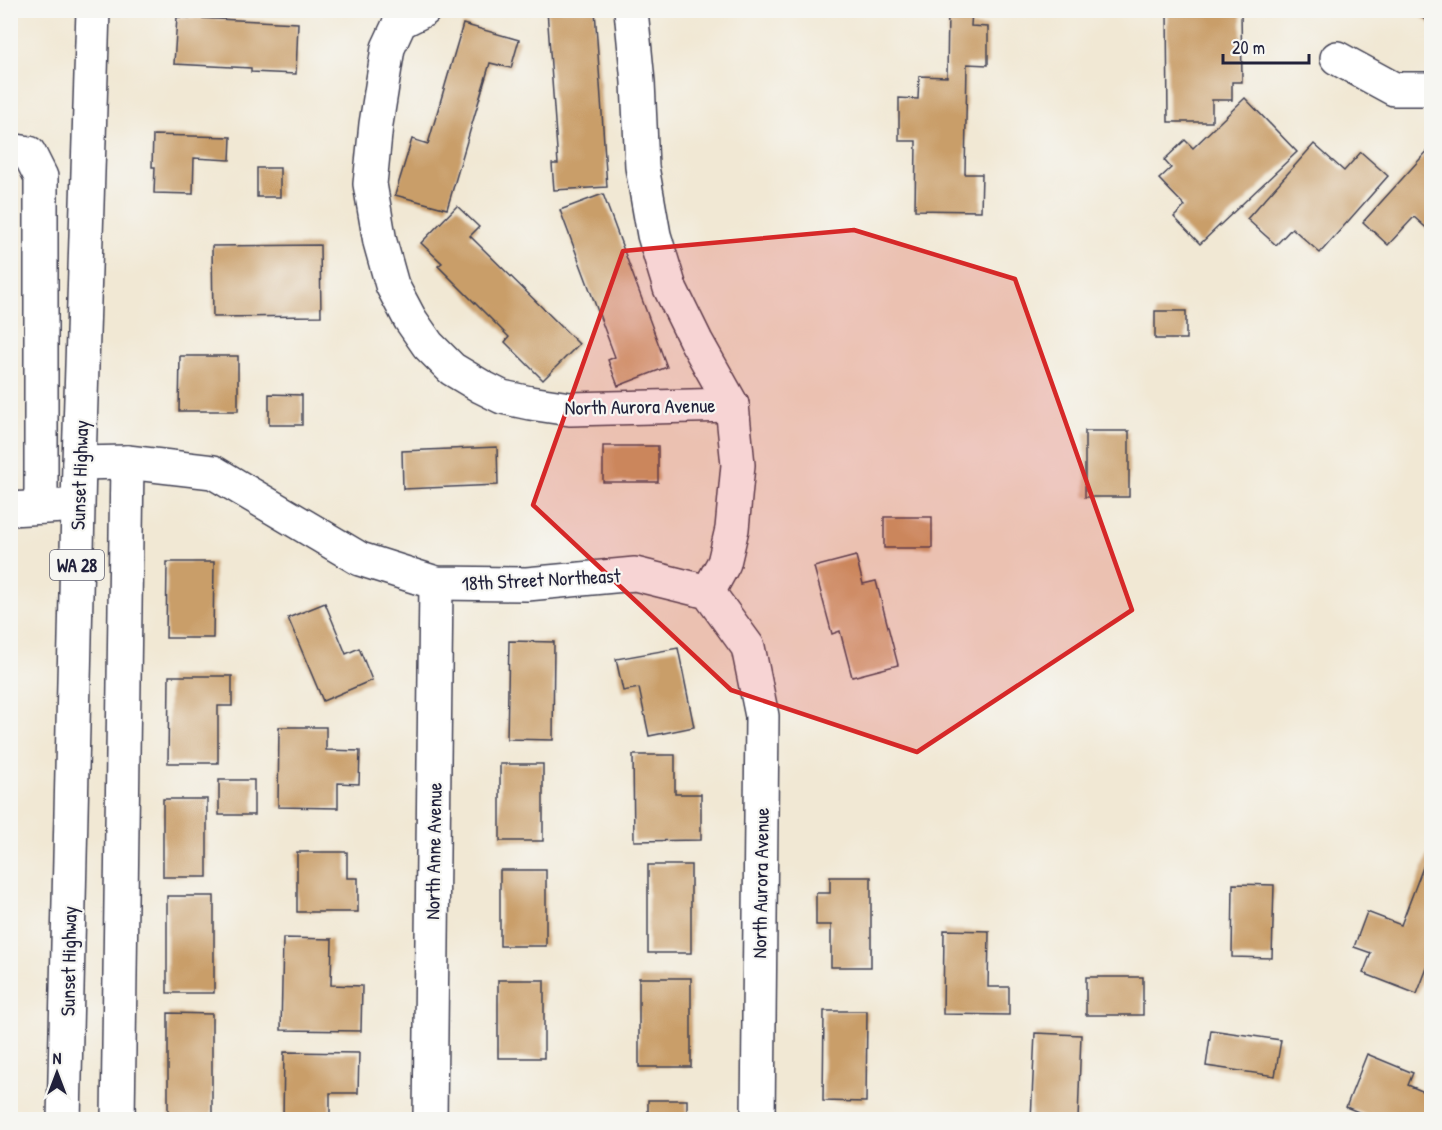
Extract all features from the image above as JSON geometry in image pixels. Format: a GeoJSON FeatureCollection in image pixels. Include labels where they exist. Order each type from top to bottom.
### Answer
{"type":"FeatureCollection","features":[{"type":"Feature","properties":{"kind":"main road","name":"Sunset Highway"},"geometry":{"type":"LineString","coordinates":[[64,1119],[79,463],[93,10]]}},
{"type":"Feature","properties":{"kind":"main road","name":"North Aurora Avenue"},"geometry":{"type":"LineString","coordinates":[[424,10],[400,22],[388,48],[376,124],[370,184],[380,242],[392,285],[410,319],[428,345],[452,369],[482,387],[502,397],[530,403],[570,409],[732,405]]}},
{"type":"Feature","properties":{"kind":"main road","name":"North Aurora Avenue"},"geometry":{"type":"LineString","coordinates":[[632,10],[642,167],[654,235],[670,288],[696,341],[732,405],[738,465],[732,529],[724,563],[708,592],[748,647],[762,716],[758,1119]]}},
{"type":"Feature","properties":{"kind":"main road"},"geometry":{"type":"LineString","coordinates":[[1337,58],[1394,89],[1431,89]]}},
{"type":"Feature","properties":{"kind":"main road"},"geometry":{"type":"LineString","coordinates":[[10,150],[29,153],[41,177],[26,508],[78,505]]}},
{"type":"Feature","properties":{"kind":"main road","name":"18th Street Northeast"},"geometry":{"type":"LineString","coordinates":[[79,463],[127,462],[213,472],[360,559],[436,583],[527,584],[635,574],[708,592]]}},
{"type":"Feature","properties":{"kind":"main road"},"geometry":{"type":"LineString","coordinates":[[118,1119],[127,462]]}},
{"type":"Feature","properties":{"kind":"main road","name":"North Anne Avenue"},"geometry":{"type":"LineString","coordinates":[[430,1119],[436,583]]}},
{"type":"Feature","properties":{"kind":"highlighted area"},"geometry":{"type":"Polygon","coordinates":[[[854,230],[1015,279],[1132,610],[917,752],[731,690],[533,505],[623,251],[854,230]]]}},
{"type":"Feature","properties":{"kind":"building"},"geometry":{"type":"Polygon","coordinates":[[[547,10],[595,10],[607,187],[554,190],[552,164],[558,164],[547,10]]]}},
{"type":"Feature","properties":{"kind":"building"},"geometry":{"type":"Polygon","coordinates":[[[948,10],[972,10],[971,26],[988,27],[988,65],[967,64],[965,174],[982,174],[981,211],[915,210],[916,141],[899,141],[899,98],[918,99],[919,76],[947,77],[948,10]]]}},
{"type":"Feature","properties":{"kind":"building"},"geometry":{"type":"Polygon","coordinates":[[[1167,10],[1241,10],[1242,82],[1232,82],[1232,100],[1212,100],[1212,122],[1168,122],[1167,10]]]}},
{"type":"Feature","properties":{"kind":"building"},"geometry":{"type":"Polygon","coordinates":[[[1412,10],[1432,10],[1432,25],[1412,10]]]}},
{"type":"Feature","properties":{"kind":"building"},"geometry":{"type":"Polygon","coordinates":[[[177,17],[298,23],[296,74],[251,72],[251,68],[174,64],[177,17]]]}},
{"type":"Feature","properties":{"kind":"building"},"geometry":{"type":"Polygon","coordinates":[[[463,24],[519,40],[511,68],[490,63],[447,209],[395,195],[412,139],[428,144],[463,24]]]}},
{"type":"Feature","properties":{"kind":"building"},"geometry":{"type":"Polygon","coordinates":[[[1245,98],[1297,152],[1200,244],[1174,217],[1185,206],[1159,179],[1171,168],[1164,160],[1185,140],[1193,148],[1245,98]]]}},
{"type":"Feature","properties":{"kind":"building"},"geometry":{"type":"Polygon","coordinates":[[[153,135],[231,137],[230,160],[194,158],[193,194],[154,193],[153,135]]]}},
{"type":"Feature","properties":{"kind":"building"},"geometry":{"type":"Polygon","coordinates":[[[1314,144],[1344,171],[1361,152],[1388,176],[1320,253],[1292,228],[1276,245],[1247,219],[1314,144]]]}},
{"type":"Feature","properties":{"kind":"building"},"geometry":{"type":"Polygon","coordinates":[[[1430,148],[1432,150],[1432,233],[1414,217],[1388,245],[1363,222],[1430,148]]]}},
{"type":"Feature","properties":{"kind":"building"},"geometry":{"type":"Polygon","coordinates":[[[257,168],[280,168],[280,197],[257,197],[257,168]]]}},
{"type":"Feature","properties":{"kind":"building"},"geometry":{"type":"Polygon","coordinates":[[[603,194],[667,367],[618,386],[608,360],[615,357],[560,210],[603,194]]]}},
{"type":"Feature","properties":{"kind":"building"},"geometry":{"type":"Polygon","coordinates":[[[457,206],[479,227],[470,236],[579,344],[543,380],[505,342],[509,337],[438,266],[442,263],[421,243],[457,206]]]}},
{"type":"Feature","properties":{"kind":"building"},"geometry":{"type":"Polygon","coordinates":[[[320,245],[321,316],[213,317],[212,246],[320,245]]]}},
{"type":"Feature","properties":{"kind":"building"},"geometry":{"type":"Polygon","coordinates":[[[1155,311],[1186,311],[1186,339],[1155,339],[1155,311]]]}},
{"type":"Feature","properties":{"kind":"building"},"geometry":{"type":"Polygon","coordinates":[[[180,356],[238,356],[238,411],[179,411],[180,356]]]}},
{"type":"Feature","properties":{"kind":"building"},"geometry":{"type":"Polygon","coordinates":[[[269,394],[302,395],[302,425],[269,425],[269,394]]]}},
{"type":"Feature","properties":{"kind":"building"},"geometry":{"type":"Polygon","coordinates":[[[1085,431],[1129,431],[1129,497],[1085,497],[1085,431]]]}},
{"type":"Feature","properties":{"kind":"building"},"geometry":{"type":"Polygon","coordinates":[[[603,446],[658,446],[658,482],[603,482],[603,446]]]}},
{"type":"Feature","properties":{"kind":"building"},"geometry":{"type":"Polygon","coordinates":[[[497,447],[498,485],[403,489],[402,451],[497,447]]]}},
{"type":"Feature","properties":{"kind":"building"},"geometry":{"type":"Polygon","coordinates":[[[884,517],[932,517],[932,548],[884,548],[884,517]]]}},
{"type":"Feature","properties":{"kind":"building"},"geometry":{"type":"Polygon","coordinates":[[[856,556],[863,584],[876,581],[898,665],[852,677],[840,631],[832,634],[814,567],[856,556]]]}},
{"type":"Feature","properties":{"kind":"building"},"geometry":{"type":"Polygon","coordinates":[[[167,562],[214,562],[213,638],[166,638],[167,562]]]}},
{"type":"Feature","properties":{"kind":"building"},"geometry":{"type":"Polygon","coordinates":[[[325,603],[346,654],[359,648],[372,680],[323,701],[288,618],[325,603]]]}},
{"type":"Feature","properties":{"kind":"building"},"geometry":{"type":"Polygon","coordinates":[[[509,641],[554,642],[553,740],[507,739],[509,641]]]}},
{"type":"Feature","properties":{"kind":"building"},"geometry":{"type":"Polygon","coordinates":[[[678,648],[694,727],[649,736],[639,688],[623,691],[616,659],[678,648]]]}},
{"type":"Feature","properties":{"kind":"building"},"geometry":{"type":"Polygon","coordinates":[[[169,676],[232,676],[232,706],[218,706],[218,763],[168,763],[169,676]]]}},
{"type":"Feature","properties":{"kind":"building"},"geometry":{"type":"Polygon","coordinates":[[[279,727],[326,727],[326,750],[360,751],[359,784],[338,783],[338,808],[278,807],[279,727]]]}},
{"type":"Feature","properties":{"kind":"building"},"geometry":{"type":"Polygon","coordinates":[[[633,755],[675,755],[675,794],[701,794],[701,840],[634,841],[633,755]]]}},
{"type":"Feature","properties":{"kind":"building"},"geometry":{"type":"Polygon","coordinates":[[[500,764],[543,764],[543,841],[500,841],[500,764]]]}},
{"type":"Feature","properties":{"kind":"building"},"geometry":{"type":"Polygon","coordinates":[[[219,780],[254,780],[254,815],[219,815],[219,780]]]}},
{"type":"Feature","properties":{"kind":"building"},"geometry":{"type":"Polygon","coordinates":[[[163,799],[207,799],[207,877],[163,877],[163,799]]]}},
{"type":"Feature","properties":{"kind":"building"},"geometry":{"type":"Polygon","coordinates":[[[297,852],[347,852],[347,878],[358,878],[358,912],[297,912],[297,852]]]}},
{"type":"Feature","properties":{"kind":"building"},"geometry":{"type":"Polygon","coordinates":[[[1428,854],[1432,856],[1432,955],[1417,994],[1363,973],[1371,953],[1354,947],[1367,912],[1401,925],[1428,854]]]}},
{"type":"Feature","properties":{"kind":"building"},"geometry":{"type":"Polygon","coordinates":[[[648,865],[691,865],[691,953],[648,953],[648,865]]]}},
{"type":"Feature","properties":{"kind":"building"},"geometry":{"type":"Polygon","coordinates":[[[500,870],[546,870],[546,946],[500,946],[500,870]]]}},
{"type":"Feature","properties":{"kind":"building"},"geometry":{"type":"Polygon","coordinates":[[[830,877],[871,877],[871,967],[831,967],[831,925],[816,925],[816,893],[830,893],[830,877]]]}},
{"type":"Feature","properties":{"kind":"building"},"geometry":{"type":"Polygon","coordinates":[[[1233,884],[1274,885],[1272,958],[1232,957],[1233,884]]]}},
{"type":"Feature","properties":{"kind":"building"},"geometry":{"type":"Polygon","coordinates":[[[167,896],[214,896],[214,993],[167,993],[167,896]]]}},
{"type":"Feature","properties":{"kind":"building"},"geometry":{"type":"Polygon","coordinates":[[[944,930],[989,931],[988,987],[1009,987],[1009,1015],[943,1014],[944,930]]]}},
{"type":"Feature","properties":{"kind":"building"},"geometry":{"type":"Polygon","coordinates":[[[283,938],[332,939],[331,985],[362,986],[361,1031],[281,1030],[283,938]]]}},
{"type":"Feature","properties":{"kind":"building"},"geometry":{"type":"Polygon","coordinates":[[[1086,977],[1143,977],[1143,1015],[1086,1015],[1086,977]]]}},
{"type":"Feature","properties":{"kind":"building"},"geometry":{"type":"Polygon","coordinates":[[[639,978],[691,978],[691,1067],[639,1067],[639,978]]]}},
{"type":"Feature","properties":{"kind":"building"},"geometry":{"type":"Polygon","coordinates":[[[498,980],[544,980],[544,1058],[498,1058],[498,980]]]}},
{"type":"Feature","properties":{"kind":"building"},"geometry":{"type":"Polygon","coordinates":[[[824,1011],[867,1011],[866,1102],[823,1101],[824,1011]]]}},
{"type":"Feature","properties":{"kind":"building"},"geometry":{"type":"Polygon","coordinates":[[[168,1013],[212,1014],[212,1120],[168,1120],[168,1013]]]}},
{"type":"Feature","properties":{"kind":"building"},"geometry":{"type":"Polygon","coordinates":[[[1211,1030],[1281,1040],[1275,1076],[1206,1066],[1211,1030]]]}},
{"type":"Feature","properties":{"kind":"building"},"geometry":{"type":"Polygon","coordinates":[[[1035,1033],[1081,1035],[1078,1120],[1031,1120],[1035,1033]]]}},
{"type":"Feature","properties":{"kind":"building"},"geometry":{"type":"Polygon","coordinates":[[[284,1052],[359,1053],[358,1093],[330,1093],[330,1120],[283,1120],[284,1052]]]}},
{"type":"Feature","properties":{"kind":"building"},"geometry":{"type":"Polygon","coordinates":[[[1367,1054],[1413,1073],[1408,1085],[1431,1095],[1422,1120],[1378,1120],[1346,1107],[1367,1054]]]}},
{"type":"Feature","properties":{"kind":"building"},"geometry":{"type":"Polygon","coordinates":[[[648,1100],[687,1100],[687,1120],[648,1120],[648,1100]]]}}]}
